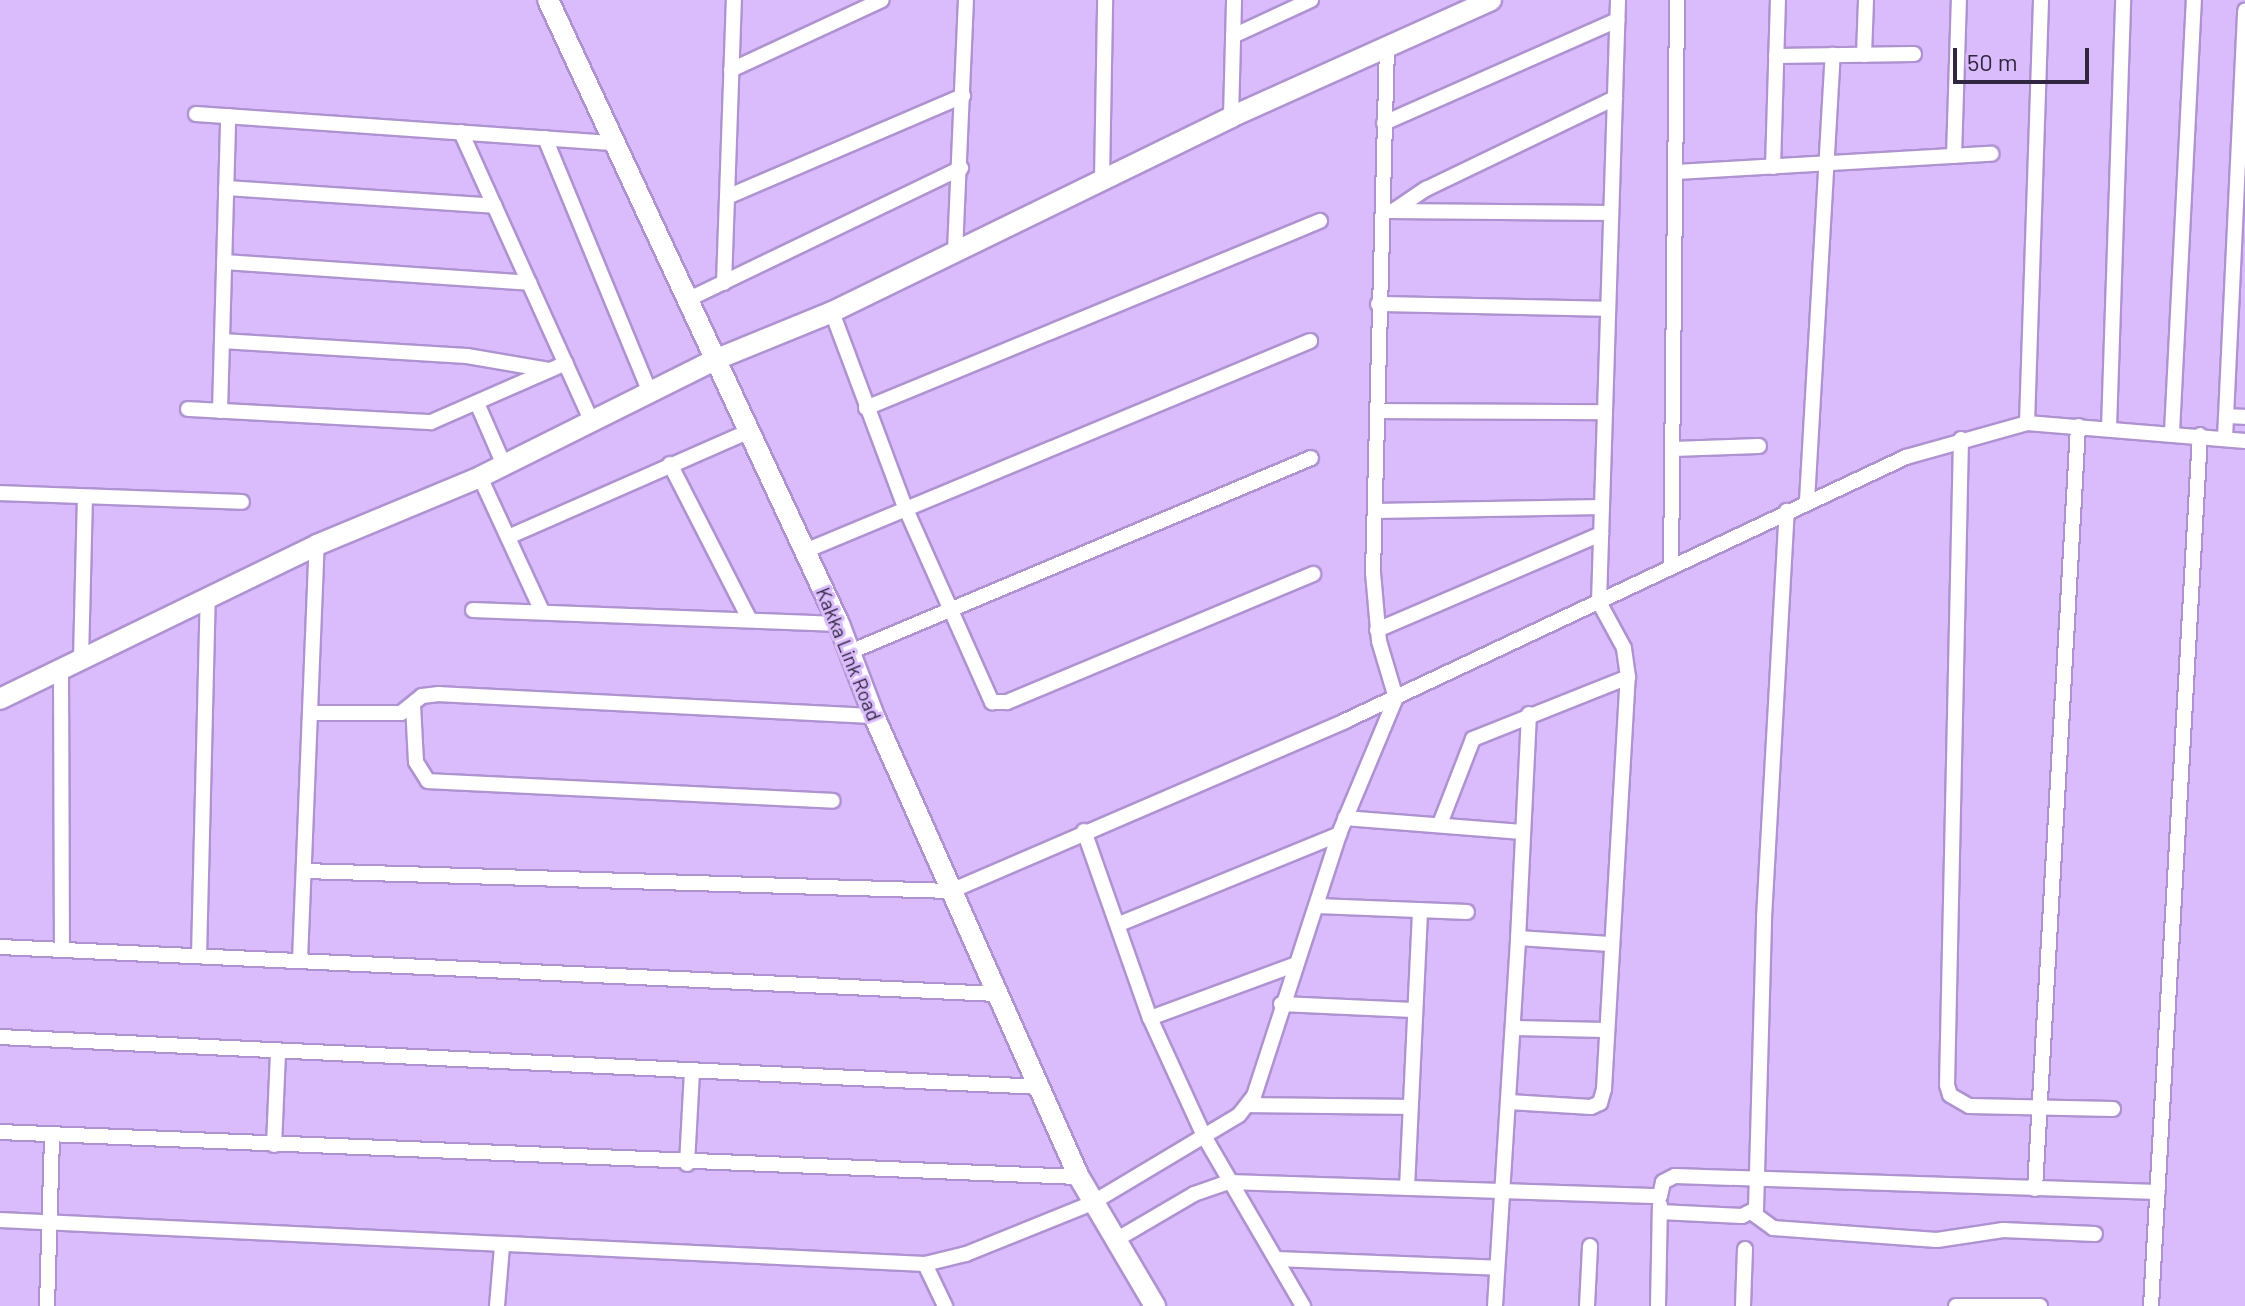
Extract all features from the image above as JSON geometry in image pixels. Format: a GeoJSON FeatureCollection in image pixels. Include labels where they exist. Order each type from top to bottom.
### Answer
{"type":"FeatureCollection","features":[{"type":"Feature","properties":{"kind":"street","name":"Kakka Link Road"},"geometry":{"type":"LineString","coordinates":[[548,0],[839,624],[874,716],[1042,1087],[1079,1177],[1155,1306]]}},
{"type":"Feature","properties":{"kind":"street"},"geometry":{"type":"LineString","coordinates":[[724,283],[734,0]]}},
{"type":"Feature","properties":{"kind":"street"},"geometry":{"type":"LineString","coordinates":[[731,70],[882,0]]}},
{"type":"Feature","properties":{"kind":"street"},"geometry":{"type":"LineString","coordinates":[[955,251],[966,0]]}},
{"type":"Feature","properties":{"kind":"street"},"geometry":{"type":"LineString","coordinates":[[1102,180],[1105,0]]}},
{"type":"Feature","properties":{"kind":"street"},"geometry":{"type":"LineString","coordinates":[[1231,117],[1234,0]]}},
{"type":"Feature","properties":{"kind":"street"},"geometry":{"type":"LineString","coordinates":[[1233,36],[1311,0]]}},
{"type":"Feature","properties":{"kind":"street"},"geometry":{"type":"LineString","coordinates":[[0,699],[317,545],[480,477],[717,359],[832,312],[1231,117],[1491,0]]}},
{"type":"Feature","properties":{"kind":"street"},"geometry":{"type":"LineString","coordinates":[[1509,1102],[1591,1107],[1600,1103],[1628,677],[1624,648],[1599,602],[1618,0]]}},
{"type":"Feature","properties":{"kind":"street"},"geometry":{"type":"LineString","coordinates":[[1671,566],[1677,0]]}},
{"type":"Feature","properties":{"kind":"street"},"geometry":{"type":"LineString","coordinates":[[1773,167],[1778,0]]}},
{"type":"Feature","properties":{"kind":"street"},"geometry":{"type":"LineString","coordinates":[[1864,55],[1866,0]]}},
{"type":"Feature","properties":{"kind":"street"},"geometry":{"type":"LineString","coordinates":[[1954,156],[1959,0]]}},
{"type":"Feature","properties":{"kind":"street"},"geometry":{"type":"LineString","coordinates":[[2027,423],[2041,0]]}},
{"type":"Feature","properties":{"kind":"street"},"geometry":{"type":"LineString","coordinates":[[2109,428],[2123,0]]}},
{"type":"Feature","properties":{"kind":"street"},"geometry":{"type":"LineString","coordinates":[[2172,432],[2194,0]]}},
{"type":"Feature","properties":{"kind":"street"},"geometry":{"type":"LineString","coordinates":[[2225,438],[2229,340],[2239,247],[2245,10]]}},
{"type":"Feature","properties":{"kind":"street"},"geometry":{"type":"LineString","coordinates":[[1384,123],[1617,20]]}},
{"type":"Feature","properties":{"kind":"street"},"geometry":{"type":"LineString","coordinates":[[1249,1105],[1294,965],[1318,906],[1339,834],[1396,698],[1377,630],[1375,511],[1378,304],[1387,211],[1384,123],[1387,47]]}},
{"type":"Feature","properties":{"kind":"street"},"geometry":{"type":"LineString","coordinates":[[1776,56],[1914,54]]}},
{"type":"Feature","properties":{"kind":"street"},"geometry":{"type":"LineString","coordinates":[[1807,501],[1830,163],[1833,55]]}},
{"type":"Feature","properties":{"kind":"street"},"geometry":{"type":"LineString","coordinates":[[727,197],[963,96]]}},
{"type":"Feature","properties":{"kind":"street"},"geometry":{"type":"LineString","coordinates":[[1387,211],[1615,98]]}},
{"type":"Feature","properties":{"kind":"street"},"geometry":{"type":"LineString","coordinates":[[196,114],[615,143]]}},
{"type":"Feature","properties":{"kind":"street"},"geometry":{"type":"LineString","coordinates":[[220,411],[228,116]]}},
{"type":"Feature","properties":{"kind":"street"},"geometry":{"type":"LineString","coordinates":[[461,132],[592,422]]}},
{"type":"Feature","properties":{"kind":"street"},"geometry":{"type":"LineString","coordinates":[[545,138],[650,393]]}},
{"type":"Feature","properties":{"kind":"street"},"geometry":{"type":"LineString","coordinates":[[1675,172],[1991,154]]}},
{"type":"Feature","properties":{"kind":"street"},"geometry":{"type":"LineString","coordinates":[[689,299],[961,168]]}},
{"type":"Feature","properties":{"kind":"street"},"geometry":{"type":"LineString","coordinates":[[226,188],[494,206]]}},
{"type":"Feature","properties":{"kind":"street"},"geometry":{"type":"LineString","coordinates":[[1387,211],[1611,213]]}},
{"type":"Feature","properties":{"kind":"street"},"geometry":{"type":"LineString","coordinates":[[866,408],[1320,221]]}},
{"type":"Feature","properties":{"kind":"street"},"geometry":{"type":"LineString","coordinates":[[224,262],[529,283]]}},
{"type":"Feature","properties":{"kind":"street"},"geometry":{"type":"LineString","coordinates":[[1378,304],[1608,309]]}},
{"type":"Feature","properties":{"kind":"street"},"geometry":{"type":"LineString","coordinates":[[832,312],[905,507],[987,699],[1002,703],[1313,574]]}},
{"type":"Feature","properties":{"kind":"street"},"geometry":{"type":"LineString","coordinates":[[2229,340],[2245,342]]}},
{"type":"Feature","properties":{"kind":"street"},"geometry":{"type":"LineString","coordinates":[[222,341],[467,356],[549,370]]}},
{"type":"Feature","properties":{"kind":"street"},"geometry":{"type":"LineString","coordinates":[[805,551],[1310,341]]}},
{"type":"Feature","properties":{"kind":"street"},"geometry":{"type":"LineString","coordinates":[[188,409],[416,424],[477,403],[566,363]]}},
{"type":"Feature","properties":{"kind":"street"},"geometry":{"type":"LineString","coordinates":[[477,403],[504,465]]}},
{"type":"Feature","properties":{"kind":"street"},"geometry":{"type":"LineString","coordinates":[[1378,411],[1605,412]]}},
{"type":"Feature","properties":{"kind":"street"},"geometry":{"type":"LineString","coordinates":[[2226,416],[2245,417]]}},
{"type":"Feature","properties":{"kind":"street"},"geometry":{"type":"LineString","coordinates":[[304,871],[951,891],[1396,698],[1807,501],[1961,439],[2027,423],[2172,432],[2245,441]]}},
{"type":"Feature","properties":{"kind":"street"},"geometry":{"type":"LineString","coordinates":[[2035,1189],[2078,426]]}},
{"type":"Feature","properties":{"kind":"street"},"geometry":{"type":"LineString","coordinates":[[508,537],[749,431]]}},
{"type":"Feature","properties":{"kind":"street"},"geometry":{"type":"LineString","coordinates":[[2151,1306],[2200,435]]}},
{"type":"Feature","properties":{"kind":"street"},"geometry":{"type":"LineString","coordinates":[[1961,439],[1947,1085],[1950,1095],[1969,1106],[2113,1109]]}},
{"type":"Feature","properties":{"kind":"street"},"geometry":{"type":"LineString","coordinates":[[1673,449],[1759,446]]}},
{"type":"Feature","properties":{"kind":"street"},"geometry":{"type":"LineString","coordinates":[[850,652],[1311,458]]}},
{"type":"Feature","properties":{"kind":"street"},"geometry":{"type":"LineString","coordinates":[[670,464],[750,620]]}},
{"type":"Feature","properties":{"kind":"street"},"geometry":{"type":"LineString","coordinates":[[480,477],[542,611]]}},
{"type":"Feature","properties":{"kind":"street"},"geometry":{"type":"LineString","coordinates":[[0,493],[242,502]]}},
{"type":"Feature","properties":{"kind":"street"},"geometry":{"type":"LineString","coordinates":[[81,659],[85,498]]}},
{"type":"Feature","properties":{"kind":"street"},"geometry":{"type":"LineString","coordinates":[[1375,511],[1602,507]]}},
{"type":"Feature","properties":{"kind":"street"},"geometry":{"type":"LineString","coordinates":[[1754,1214],[1764,918],[1787,511]]}},
{"type":"Feature","properties":{"kind":"street"},"geometry":{"type":"LineString","coordinates":[[1377,630],[1601,534]]}},
{"type":"Feature","properties":{"kind":"street"},"geometry":{"type":"LineString","coordinates":[[300,960],[317,545]]}},
{"type":"Feature","properties":{"kind":"street"},"geometry":{"type":"LineString","coordinates":[[199,956],[208,598]]}},
{"type":"Feature","properties":{"kind":"street"},"geometry":{"type":"LineString","coordinates":[[473,610],[839,624]]}},
{"type":"Feature","properties":{"kind":"street"},"geometry":{"type":"LineString","coordinates":[[61,669],[62,949]]}},
{"type":"Feature","properties":{"kind":"street"},"geometry":{"type":"LineString","coordinates":[[1440,824],[1473,739],[1529,714],[1628,677]]}},
{"type":"Feature","properties":{"kind":"street"},"geometry":{"type":"LineString","coordinates":[[310,713],[394,714],[413,705],[422,696],[439,694],[874,716]]}},
{"type":"Feature","properties":{"kind":"street"},"geometry":{"type":"LineString","coordinates":[[413,705],[416,762],[428,781],[833,801]]}},
{"type":"Feature","properties":{"kind":"street"},"geometry":{"type":"LineString","coordinates":[[1495,1306],[1514,1028],[1529,714]]}},
{"type":"Feature","properties":{"kind":"street"},"geometry":{"type":"LineString","coordinates":[[1345,818],[1521,832]]}},
{"type":"Feature","properties":{"kind":"street"},"geometry":{"type":"LineString","coordinates":[[1084,831],[1150,1018],[1204,1136],[1303,1306]]}},
{"type":"Feature","properties":{"kind":"street"},"geometry":{"type":"LineString","coordinates":[[1119,924],[1339,834]]}},
{"type":"Feature","properties":{"kind":"street"},"geometry":{"type":"LineString","coordinates":[[1318,906],[1467,912]]}},
{"type":"Feature","properties":{"kind":"street"},"geometry":{"type":"LineString","coordinates":[[1407,1188],[1420,910]]}},
{"type":"Feature","properties":{"kind":"street"},"geometry":{"type":"LineString","coordinates":[[1518,938],[1610,944]]}},
{"type":"Feature","properties":{"kind":"street"},"geometry":{"type":"LineString","coordinates":[[0,947],[998,994]]}},
{"type":"Feature","properties":{"kind":"street"},"geometry":{"type":"LineString","coordinates":[[1150,1018],[1294,965]]}},
{"type":"Feature","properties":{"kind":"street"},"geometry":{"type":"LineString","coordinates":[[1281,1004],[1413,1010]]}},
{"type":"Feature","properties":{"kind":"street"},"geometry":{"type":"LineString","coordinates":[[1514,1028],[1605,1030]]}},
{"type":"Feature","properties":{"kind":"street"},"geometry":{"type":"LineString","coordinates":[[0,1037],[278,1053],[1042,1087]]}},
{"type":"Feature","properties":{"kind":"street"},"geometry":{"type":"LineString","coordinates":[[274,1145],[278,1053]]}},
{"type":"Feature","properties":{"kind":"street"},"geometry":{"type":"LineString","coordinates":[[687,1164],[692,1071]]}},
{"type":"Feature","properties":{"kind":"street"},"geometry":{"type":"LineString","coordinates":[[0,1220],[679,1256],[822,1256],[925,1264],[954,1258],[1092,1203],[1204,1136],[1249,1105],[1409,1107]]}},
{"type":"Feature","properties":{"kind":"street"},"geometry":{"type":"LineString","coordinates":[[0,1132],[687,1164],[1079,1177]]}},
{"type":"Feature","properties":{"kind":"street"},"geometry":{"type":"LineString","coordinates":[[47,1306],[52,1134]]}},
{"type":"Feature","properties":{"kind":"street"},"geometry":{"type":"LineString","coordinates":[[1658,1306],[1660,1196],[1663,1182],[1672,1176],[2158,1192]]}},
{"type":"Feature","properties":{"kind":"street"},"geometry":{"type":"LineString","coordinates":[[1114,1241],[1194,1194],[1229,1182],[1660,1196]]}},
{"type":"Feature","properties":{"kind":"street"},"geometry":{"type":"LineString","coordinates":[[1660,1212],[1754,1214],[1773,1228],[1937,1240],[2003,1230],[2095,1234]]}},
{"type":"Feature","properties":{"kind":"street"},"geometry":{"type":"LineString","coordinates":[[1587,1306],[1590,1246]]}},
{"type":"Feature","properties":{"kind":"street"},"geometry":{"type":"LineString","coordinates":[[497,1306],[502,1247]]}},
{"type":"Feature","properties":{"kind":"street"},"geometry":{"type":"LineString","coordinates":[[1743,1306],[1745,1249]]}},
{"type":"Feature","properties":{"kind":"street"},"geometry":{"type":"LineString","coordinates":[[1277,1259],[1497,1268]]}},
{"type":"Feature","properties":{"kind":"street"},"geometry":{"type":"LineString","coordinates":[[925,1264],[945,1306]]}},
{"type":"Feature","properties":{"kind":"street"},"geometry":{"type":"LineString","coordinates":[[1956,1306],[2040,1306]]}}]}
